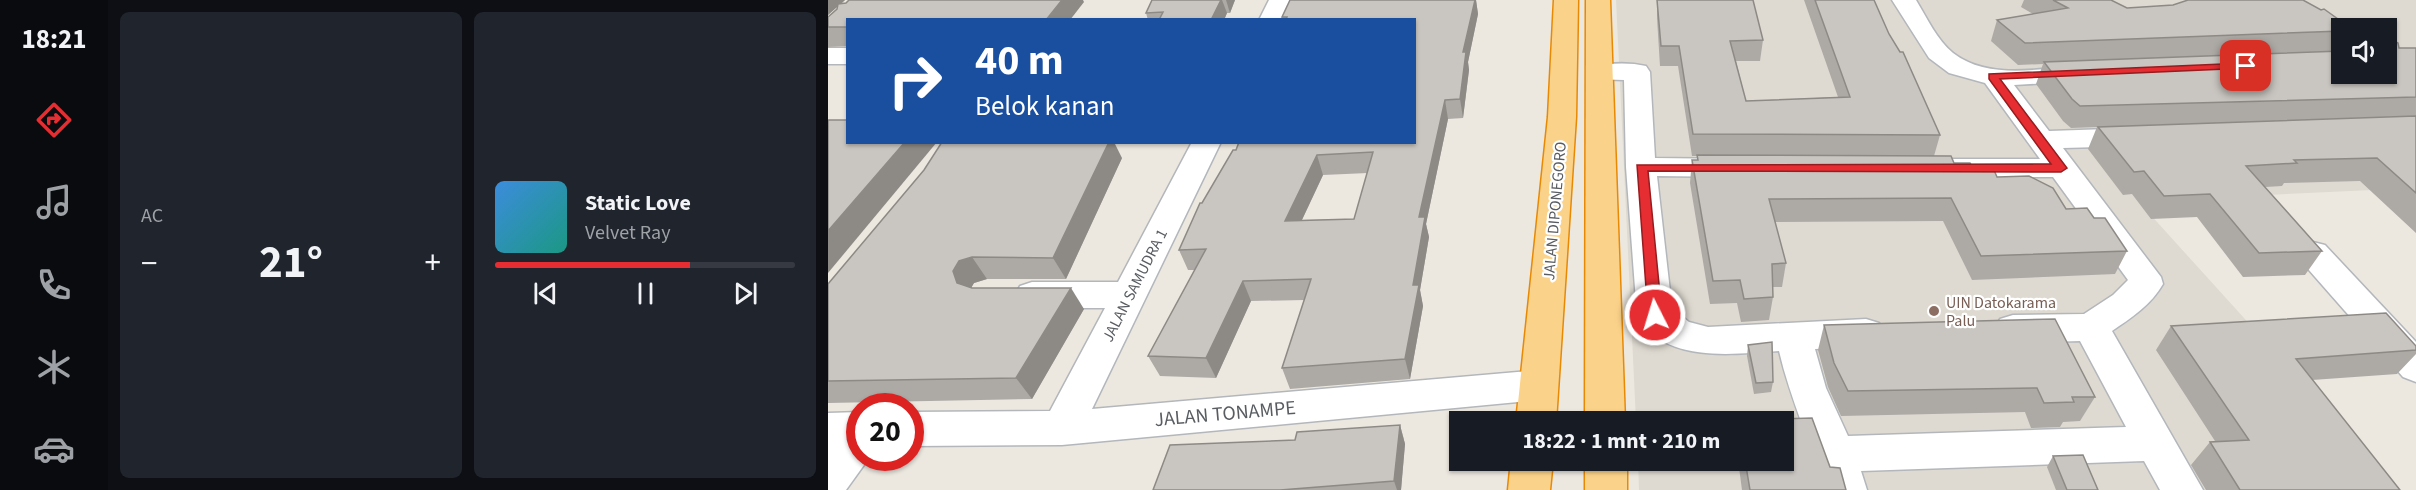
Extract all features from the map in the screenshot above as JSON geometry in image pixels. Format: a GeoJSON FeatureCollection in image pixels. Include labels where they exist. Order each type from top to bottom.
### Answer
{"type":"FeatureCollection","features":[{"type":"Feature","properties":{"kind":"highway","name":"JALAN DIPONEGORO"},"geometry":{"type":"LineString","coordinates":[[1538,403],[1563,117],[1566,0]]}},
{"type":"Feature","properties":{"kind":"highway"},"geometry":{"type":"LineString","coordinates":[[1598,0],[1605,411]]}},
{"type":"Feature","properties":{"kind":"highway"},"geometry":{"type":"LineString","coordinates":[[1529,490],[1531,471]]}},
{"type":"Feature","properties":{"kind":"highway"},"geometry":{"type":"LineString","coordinates":[[1606,471],[1606,490]]}},
{"type":"Feature","properties":{"kind":"street"},"geometry":{"type":"LineString","coordinates":[[1272,18],[1281,0]]}},
{"type":"Feature","properties":{"kind":"street"},"geometry":{"type":"LineString","coordinates":[[1904,0],[1942,57],[1968,71],[1993,76],[2104,72]]}},
{"type":"Feature","properties":{"kind":"street"},"geometry":{"type":"LineString","coordinates":[[828,56],[846,56]]}},
{"type":"Feature","properties":{"kind":"street"},"geometry":{"type":"LineString","coordinates":[[1600,73],[1637,72],[1641,168],[1655,315],[1677,332],[1708,341],[1793,335],[1900,332]]}},
{"type":"Feature","properties":{"kind":"street"},"geometry":{"type":"LineString","coordinates":[[1983,330],[2091,327],[2146,284],[2144,277],[1993,76]]}},
{"type":"Feature","properties":{"kind":"street"},"geometry":{"type":"LineString","coordinates":[[2040,140],[2170,136]]}},
{"type":"Feature","properties":{"kind":"street","name":"JALAN SAMUDRA 1"},"geometry":{"type":"LineString","coordinates":[[1062,428],[1206,144]]}},
{"type":"Feature","properties":{"kind":"street"},"geometry":{"type":"LineString","coordinates":[[1641,168],[1761,168]]}},
{"type":"Feature","properties":{"kind":"street"},"geometry":{"type":"LineString","coordinates":[[1905,168],[2061,168]]}},
{"type":"Feature","properties":{"kind":"street"},"geometry":{"type":"LineString","coordinates":[[2313,253],[2416,367]]}},
{"type":"Feature","properties":{"kind":"street"},"geometry":{"type":"LineString","coordinates":[[999,294],[1129,295]]}},
{"type":"Feature","properties":{"kind":"street"},"geometry":{"type":"LineString","coordinates":[[2091,327],[2182,490]]}},
{"type":"Feature","properties":{"kind":"street"},"geometry":{"type":"LineString","coordinates":[[1793,335],[1807,388],[1840,472],[2157,443]]}},
{"type":"Feature","properties":{"kind":"street","name":"JALAN TONAMPE"},"geometry":{"type":"LineString","coordinates":[[924,429],[1062,428],[1538,403]]}},
{"type":"Feature","properties":{"kind":"street"},"geometry":{"type":"LineString","coordinates":[[828,430],[846,429]]}},
{"type":"Feature","properties":{"kind":"street"},"geometry":{"type":"LineString","coordinates":[[828,481],[846,456]]}},
{"type":"Feature","properties":{"kind":"shaded area","name":"UIN Datokarama Palu"},"geometry":{"type":"Polygon","coordinates":[[[1616,0],[2416,0],[2416,188],[2138,201],[2400,490],[1639,490],[1638,471],[1794,471],[1794,411],[1636,411],[1616,0]]]}},
{"type":"Feature","properties":{"kind":"building"},"geometry":{"type":"Polygon","coordinates":[[[849,0],[1062,0],[1048,18],[846,18],[846,27],[828,27],[828,17],[837,9],[838,4],[849,0]]]}},
{"type":"Feature","properties":{"kind":"building"},"geometry":{"type":"Polygon","coordinates":[[[1152,0],[1221,0],[1212,18],[1160,18],[1163,12],[1146,13],[1152,0]]]}},
{"type":"Feature","properties":{"kind":"building"},"geometry":{"type":"Polygon","coordinates":[[[1290,0],[1475,0],[1463,52],[1466,52],[1460,99],[1445,100],[1419,217],[1425,217],[1413,285],[1419,285],[1405,359],[1282,368],[1311,279],[1243,281],[1206,358],[1148,356],[1206,249],[1179,250],[1200,203],[1238,144],[1416,144],[1416,18],[1282,17],[1290,0]],[[1373,152],[1317,155],[1285,221],[1354,219],[1373,152]]]}},
{"type":"Feature","properties":{"kind":"building"},"geometry":{"type":"Polygon","coordinates":[[[1657,0],[1753,0],[1763,40],[1730,41],[1746,101],[1850,97],[1815,0],[1874,0],[1889,34],[1900,52],[1903,52],[1940,135],[1693,134],[1679,46],[1661,46],[1657,0]]]}},
{"type":"Feature","properties":{"kind":"building"},"geometry":{"type":"Polygon","coordinates":[[[2053,0],[2111,0],[2127,8],[2173,5],[2188,0],[2303,0],[2321,10],[2324,9],[2337,18],[2331,18],[2331,31],[2025,43],[1997,20],[2068,8],[2053,0]]]}},
{"type":"Feature","properties":{"kind":"building"},"geometry":{"type":"Polygon","coordinates":[[[2397,42],[2399,48],[2416,48],[2416,97],[2080,106],[2044,62],[2331,51],[2331,84],[2397,84],[2397,42]]]}},
{"type":"Feature","properties":{"kind":"building"},"geometry":{"type":"Polygon","coordinates":[[[2416,116],[2416,193],[2377,158],[2294,160],[2297,163],[2246,166],[2322,251],[2259,253],[2210,194],[2164,196],[2144,171],[2134,172],[2098,127],[2416,116]]]}},
{"type":"Feature","properties":{"kind":"building"},"geometry":{"type":"Polygon","coordinates":[[[828,120],[846,120],[846,144],[903,144],[828,231],[828,120]]]}},
{"type":"Feature","properties":{"kind":"building"},"geometry":{"type":"Polygon","coordinates":[[[941,144],[1108,144],[1053,258],[972,257],[959,261],[953,271],[957,283],[972,288],[1071,288],[1016,378],[828,381],[828,284],[924,170],[941,144]]]}},
{"type":"Feature","properties":{"kind":"building"},"geometry":{"type":"Polygon","coordinates":[[[1697,155],[1951,156],[1954,163],[1970,163],[1975,171],[1994,170],[1997,177],[2029,176],[2053,188],[2066,209],[2087,208],[2094,218],[2105,218],[2127,251],[1981,256],[1951,198],[1769,199],[1786,263],[1772,264],[1773,297],[1744,299],[1740,280],[1713,281],[1692,160],[1698,160],[1697,155]]]}},
{"type":"Feature","properties":{"kind":"building"},"geometry":{"type":"Polygon","coordinates":[[[2386,313],[2416,346],[2416,350],[2296,359],[2400,490],[2240,490],[2210,442],[2249,440],[2171,326],[2386,313]]]}},
{"type":"Feature","properties":{"kind":"building"},"geometry":{"type":"Polygon","coordinates":[[[2055,319],[2095,397],[2072,397],[2074,402],[2044,403],[2037,388],[1848,391],[1834,363],[1824,325],[2055,319]]]}},
{"type":"Feature","properties":{"kind":"building"},"geometry":{"type":"Polygon","coordinates":[[[1772,342],[1773,382],[1756,383],[1748,345],[1772,342]]]}},
{"type":"Feature","properties":{"kind":"building"},"geometry":{"type":"Polygon","coordinates":[[[1794,418],[1812,418],[1830,467],[1840,468],[1846,490],[1750,490],[1747,471],[1794,471],[1794,418]]]}},
{"type":"Feature","properties":{"kind":"building"},"geometry":{"type":"Polygon","coordinates":[[[1400,425],[1394,481],[1280,490],[1153,490],[1170,445],[1295,440],[1297,432],[1400,425]]]}},
{"type":"Feature","properties":{"kind":"building"},"geometry":{"type":"Polygon","coordinates":[[[2083,455],[2098,490],[2067,490],[2053,456],[2083,455]]]}},
{"type":"Feature","properties":{"kind":"place","name":"UIN Datokarama Palu"},"geometry":{"type":"Point","coordinates":[1934,311]}},
{"type":"Feature","properties":{"kind":"route"},"geometry":{"type":"LineString","coordinates":[[1655,315],[1641,168],[2061,168],[1993,76],[2246,66]]}}]}
